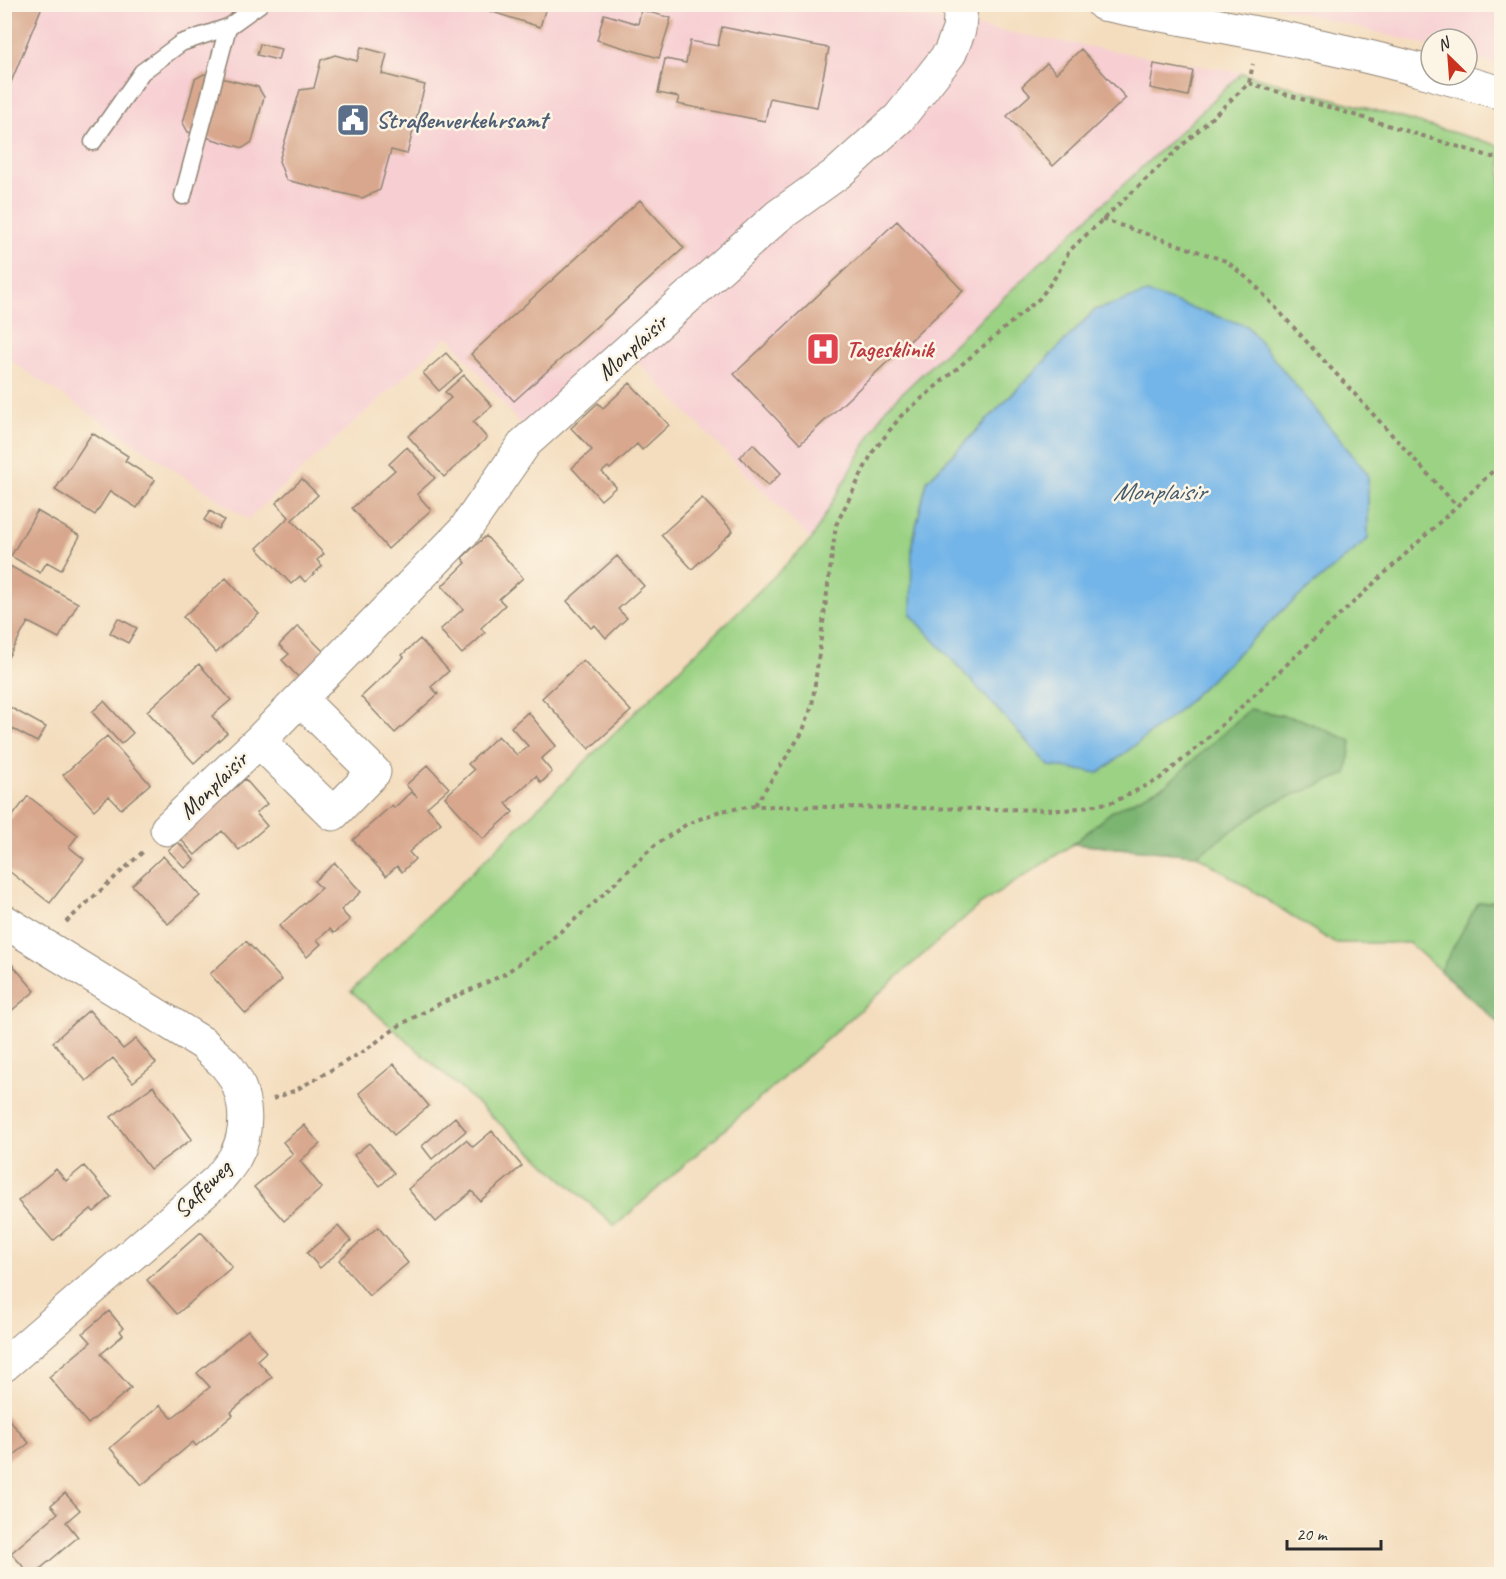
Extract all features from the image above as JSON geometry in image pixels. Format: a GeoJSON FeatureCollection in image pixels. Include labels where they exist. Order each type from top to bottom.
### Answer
{"type":"FeatureCollection","features":[{"type":"Feature","properties":{"kind":"street","name":"Monplaisir"},"geometry":{"type":"LineString","coordinates":[[167,829],[259,741],[464,531],[525,443],[778,216],[838,173],[900,118],[950,53],[959,30],[961,4]]}},
{"type":"Feature","properties":{"kind":"street"},"geometry":{"type":"LineString","coordinates":[[1103,4],[1260,34],[1419,70]]}},
{"type":"Feature","properties":{"kind":"street"},"geometry":{"type":"LineString","coordinates":[[1479,87],[1502,93]]}},
{"type":"Feature","properties":{"kind":"street","name":"Monplaisir"},"geometry":{"type":"LineString","coordinates":[[259,741],[333,814],[374,771],[300,699]]}},
{"type":"Feature","properties":{"kind":"street","name":"Saffeweg"},"geometry":{"type":"LineString","coordinates":[[4,921],[204,1044],[226,1065],[239,1088],[245,1110],[244,1134],[235,1158],[218,1180],[4,1365]]}},
{"type":"Feature","properties":{"kind":"lane"},"geometry":{"type":"LineString","coordinates":[[93,141],[142,72],[181,43],[228,27],[260,4]]}},
{"type":"Feature","properties":{"kind":"lane"},"geometry":{"type":"LineString","coordinates":[[183,196],[228,27]]}},
{"type":"Feature","properties":{"kind":"path"},"geometry":{"type":"LineString","coordinates":[[755,806],[802,733],[812,706],[836,525],[872,453],[901,416],[1040,298],[1058,273],[1069,251],[1249,83],[1260,34]]}},
{"type":"Feature","properties":{"kind":"path"},"geometry":{"type":"LineString","coordinates":[[1249,83],[1502,160]]}},
{"type":"Feature","properties":{"kind":"path"},"geometry":{"type":"LineString","coordinates":[[1102,219],[1226,261],[1235,268],[1253,283],[1457,506]]}},
{"type":"Feature","properties":{"kind":"path"},"geometry":{"type":"LineString","coordinates":[[245,1110],[296,1090],[364,1051],[400,1025],[503,975],[541,948],[593,904],[655,845],[687,824],[720,810],[755,806],[1065,810],[1113,802],[1158,780],[1197,748],[1502,462]]}},
{"type":"Feature","properties":{"kind":"path"},"geometry":{"type":"LineString","coordinates":[[42,943],[167,829]]}},
{"type":"Feature","properties":{"kind":"shaded area"},"geometry":{"type":"Polygon","coordinates":[[[4,5],[852,5],[1242,73],[886,408],[811,540],[620,344],[523,428],[449,336],[248,519],[5,357],[4,5]]]}},
{"type":"Feature","properties":{"kind":"shaded area"},"geometry":{"type":"Polygon","coordinates":[[[1271,5],[1501,5],[1501,66],[1479,60],[1479,27],[1419,27],[1419,43],[1271,5]]]}},
{"type":"Feature","properties":{"kind":"green space"},"geometry":{"type":"Polygon","coordinates":[[[1242,73],[1501,146],[1501,1025],[1409,943],[1334,943],[1197,855],[1073,844],[978,906],[615,1226],[351,991],[811,540],[886,408],[1242,73]],[[1095,310],[927,481],[912,544],[1099,773],[1175,714],[1283,610],[1368,539],[1095,310]]]}},
{"type":"Feature","properties":{"kind":"green space"},"geometry":{"type":"Polygon","coordinates":[[[1250,709],[1300,719],[1351,741],[1347,774],[1271,804],[1197,855],[1073,844],[1111,812],[1167,784],[1250,709]]]}},
{"type":"Feature","properties":{"kind":"green space"},"geometry":{"type":"Polygon","coordinates":[[[1502,900],[1501,1025],[1440,971],[1478,903],[1502,900]]]}},
{"type":"Feature","properties":{"kind":"water","name":"Monplaisir"},"geometry":{"type":"Polygon","coordinates":[[[1147,293],[1247,326],[1368,474],[1368,539],[1283,610],[1175,714],[1099,773],[1049,766],[911,615],[912,544],[927,481],[1095,310],[1147,293]]]}},
{"type":"Feature","properties":{"kind":"building"},"geometry":{"type":"Polygon","coordinates":[[[4,4],[43,4],[5,97],[4,97],[4,4]]]}},
{"type":"Feature","properties":{"kind":"building"},"geometry":{"type":"Polygon","coordinates":[[[485,4],[547,4],[540,27],[483,9],[485,4]]]}},
{"type":"Feature","properties":{"kind":"building"},"geometry":{"type":"Polygon","coordinates":[[[641,10],[671,18],[659,58],[597,40],[604,14],[638,24],[641,10]]]}},
{"type":"Feature","properties":{"kind":"building"},"geometry":{"type":"Polygon","coordinates":[[[722,27],[829,48],[817,107],[770,98],[765,121],[677,104],[679,97],[658,93],[665,59],[686,63],[690,41],[718,46],[722,27]]]}},
{"type":"Feature","properties":{"kind":"building"},"geometry":{"type":"Polygon","coordinates":[[[260,44],[281,49],[278,60],[257,55],[260,44]]]}},
{"type":"Feature","properties":{"kind":"building","name":"Straßenverkehrsamt"},"geometry":{"type":"Polygon","coordinates":[[[361,47],[387,54],[382,74],[425,85],[407,154],[391,150],[380,190],[362,198],[286,180],[279,161],[300,90],[314,88],[321,60],[335,55],[357,61],[361,47]]]}},
{"type":"Feature","properties":{"kind":"building"},"geometry":{"type":"Polygon","coordinates":[[[1081,49],[1126,98],[1053,166],[1007,116],[1030,95],[1022,86],[1047,63],[1056,73],[1081,49]]]}},
{"type":"Feature","properties":{"kind":"building"},"geometry":{"type":"Polygon","coordinates":[[[1154,64],[1193,71],[1188,96],[1150,88],[1154,64]]]}},
{"type":"Feature","properties":{"kind":"building"},"geometry":{"type":"Polygon","coordinates":[[[204,74],[258,87],[264,97],[252,142],[243,148],[188,132],[183,123],[195,79],[204,74]]]}},
{"type":"Feature","properties":{"kind":"building"},"geometry":{"type":"Polygon","coordinates":[[[4,114],[12,118],[4,133],[4,114]]]}},
{"type":"Feature","properties":{"kind":"building"},"geometry":{"type":"Polygon","coordinates":[[[640,200],[684,248],[514,401],[471,354],[640,200]]]}},
{"type":"Feature","properties":{"kind":"building"},"geometry":{"type":"Polygon","coordinates":[[[897,221],[963,291],[800,444],[734,374],[897,221]]]}},
{"type":"Feature","properties":{"kind":"building"},"geometry":{"type":"Polygon","coordinates":[[[446,353],[462,371],[439,391],[423,373],[446,353]]]}},
{"type":"Feature","properties":{"kind":"building"},"geometry":{"type":"Polygon","coordinates":[[[464,375],[492,406],[473,422],[487,438],[444,477],[408,436],[451,398],[445,392],[464,375]]]}},
{"type":"Feature","properties":{"kind":"building"},"geometry":{"type":"Polygon","coordinates":[[[630,383],[669,425],[642,450],[637,444],[610,469],[608,467],[602,472],[616,487],[601,500],[572,468],[592,450],[571,428],[598,403],[603,408],[630,383]]]}},
{"type":"Feature","properties":{"kind":"building"},"geometry":{"type":"Polygon","coordinates":[[[92,433],[128,456],[125,461],[155,480],[137,508],[110,491],[95,515],[55,490],[92,433]]]}},
{"type":"Feature","properties":{"kind":"building"},"geometry":{"type":"Polygon","coordinates":[[[753,444],[781,473],[768,486],[740,457],[753,444]]]}},
{"type":"Feature","properties":{"kind":"building"},"geometry":{"type":"Polygon","coordinates":[[[407,447],[435,478],[417,494],[431,510],[388,549],[352,508],[395,470],[389,464],[407,447]]]}},
{"type":"Feature","properties":{"kind":"building"},"geometry":{"type":"Polygon","coordinates":[[[302,479],[318,495],[292,520],[324,554],[317,560],[322,566],[305,582],[300,576],[291,584],[257,548],[289,517],[276,503],[302,479]]]}},
{"type":"Feature","properties":{"kind":"building"},"geometry":{"type":"Polygon","coordinates":[[[702,498],[733,531],[692,569],[661,535],[702,498]]]}},
{"type":"Feature","properties":{"kind":"building"},"geometry":{"type":"Polygon","coordinates":[[[37,511],[80,536],[61,570],[47,562],[40,573],[11,556],[37,511]]]}},
{"type":"Feature","properties":{"kind":"building"},"geometry":{"type":"Polygon","coordinates":[[[210,511],[224,520],[218,529],[204,520],[210,511]]]}},
{"type":"Feature","properties":{"kind":"building"},"geometry":{"type":"Polygon","coordinates":[[[486,536],[523,578],[499,599],[505,605],[481,628],[485,633],[462,654],[440,630],[463,609],[442,586],[466,563],[462,558],[486,536]]]}},
{"type":"Feature","properties":{"kind":"building"},"geometry":{"type":"Polygon","coordinates":[[[617,556],[644,586],[618,609],[627,618],[606,638],[595,625],[591,628],[567,601],[617,556]]]}},
{"type":"Feature","properties":{"kind":"building"},"geometry":{"type":"Polygon","coordinates":[[[8,565],[78,603],[59,638],[28,622],[6,661],[4,660],[4,572],[8,565]]]}},
{"type":"Feature","properties":{"kind":"building"},"geometry":{"type":"Polygon","coordinates":[[[226,578],[259,614],[216,653],[183,617],[226,578]]]}},
{"type":"Feature","properties":{"kind":"building"},"geometry":{"type":"Polygon","coordinates":[[[118,618],[137,628],[128,643],[110,633],[118,618]]]}},
{"type":"Feature","properties":{"kind":"building"},"geometry":{"type":"Polygon","coordinates":[[[298,626],[328,656],[302,681],[282,660],[289,654],[279,645],[298,626]]]}},
{"type":"Feature","properties":{"kind":"building"},"geometry":{"type":"Polygon","coordinates":[[[420,639],[449,671],[431,687],[438,694],[395,733],[361,697],[420,639]]]}},
{"type":"Feature","properties":{"kind":"building"},"geometry":{"type":"Polygon","coordinates":[[[583,660],[631,711],[589,749],[542,698],[583,660]]]}},
{"type":"Feature","properties":{"kind":"building"},"geometry":{"type":"Polygon","coordinates":[[[199,664],[231,700],[212,716],[227,733],[194,763],[147,711],[199,664]]]}},
{"type":"Feature","properties":{"kind":"building"},"geometry":{"type":"Polygon","coordinates":[[[104,701],[133,733],[121,744],[92,712],[104,701]]]}},
{"type":"Feature","properties":{"kind":"building"},"geometry":{"type":"Polygon","coordinates":[[[4,704],[46,727],[37,742],[11,728],[4,740],[4,704]]]}},
{"type":"Feature","properties":{"kind":"building"},"geometry":{"type":"Polygon","coordinates":[[[528,712],[556,746],[541,759],[552,772],[541,783],[536,776],[506,803],[513,812],[483,839],[445,797],[474,770],[468,764],[498,736],[517,755],[528,746],[511,727],[528,712]]]}},
{"type":"Feature","properties":{"kind":"building"},"geometry":{"type":"Polygon","coordinates":[[[107,736],[150,784],[121,809],[109,796],[94,810],[63,775],[107,736]]]}},
{"type":"Feature","properties":{"kind":"building"},"geometry":{"type":"Polygon","coordinates":[[[428,765],[449,788],[427,807],[441,823],[409,852],[415,859],[402,872],[397,866],[386,876],[353,840],[392,805],[394,808],[411,792],[417,797],[406,785],[428,765]]]}},
{"type":"Feature","properties":{"kind":"building"},"geometry":{"type":"Polygon","coordinates":[[[245,779],[267,804],[256,813],[267,826],[239,850],[222,831],[195,855],[176,834],[206,814],[245,779]]]}},
{"type":"Feature","properties":{"kind":"building"},"geometry":{"type":"Polygon","coordinates":[[[28,796],[78,835],[69,847],[84,859],[50,903],[5,868],[5,826],[28,796]]]}},
{"type":"Feature","properties":{"kind":"building"},"geometry":{"type":"Polygon","coordinates":[[[178,842],[194,860],[185,868],[168,850],[178,842]]]}},
{"type":"Feature","properties":{"kind":"building"},"geometry":{"type":"Polygon","coordinates":[[[163,856],[200,896],[168,924],[132,885],[163,856]]]}},
{"type":"Feature","properties":{"kind":"building"},"geometry":{"type":"Polygon","coordinates":[[[335,863],[361,892],[341,910],[350,920],[334,933],[330,929],[317,940],[321,944],[307,957],[279,926],[321,888],[314,881],[335,863]]]}},
{"type":"Feature","properties":{"kind":"building"},"geometry":{"type":"Polygon","coordinates":[[[246,941],[282,980],[246,1014],[210,974],[246,941]]]}},
{"type":"Feature","properties":{"kind":"building"},"geometry":{"type":"Polygon","coordinates":[[[4,955],[35,991],[4,1017],[4,955]]]}},
{"type":"Feature","properties":{"kind":"building"},"geometry":{"type":"Polygon","coordinates":[[[89,1010],[123,1049],[136,1039],[156,1063],[133,1082],[113,1058],[86,1081],[53,1042],[89,1010]]]}},
{"type":"Feature","properties":{"kind":"building"},"geometry":{"type":"Polygon","coordinates":[[[394,1064],[429,1106],[394,1135],[359,1093],[394,1064]]]}},
{"type":"Feature","properties":{"kind":"building"},"geometry":{"type":"Polygon","coordinates":[[[153,1086],[192,1139],[150,1169],[111,1117],[153,1086]]]}},
{"type":"Feature","properties":{"kind":"building"},"geometry":{"type":"Polygon","coordinates":[[[455,1117],[466,1131],[432,1159],[422,1146],[455,1117]]]}},
{"type":"Feature","properties":{"kind":"building"},"geometry":{"type":"Polygon","coordinates":[[[304,1125],[320,1144],[300,1161],[322,1188],[284,1221],[254,1187],[293,1154],[283,1142],[304,1125]]]}},
{"type":"Feature","properties":{"kind":"building"},"geometry":{"type":"Polygon","coordinates":[[[492,1131],[522,1166],[480,1201],[472,1191],[436,1222],[408,1189],[466,1140],[473,1147],[492,1131]]]}},
{"type":"Feature","properties":{"kind":"building"},"geometry":{"type":"Polygon","coordinates":[[[369,1143],[394,1173],[380,1186],[354,1155],[369,1143]]]}},
{"type":"Feature","properties":{"kind":"building"},"geometry":{"type":"Polygon","coordinates":[[[84,1166],[111,1197],[94,1212],[91,1209],[53,1241],[18,1201],[56,1169],[66,1181],[84,1166]]]}},
{"type":"Feature","properties":{"kind":"building"},"geometry":{"type":"Polygon","coordinates":[[[338,1226],[351,1241],[320,1268],[307,1253],[338,1226]]]}},
{"type":"Feature","properties":{"kind":"building"},"geometry":{"type":"Polygon","coordinates":[[[378,1227],[408,1263],[369,1296],[339,1260],[378,1227]]]}},
{"type":"Feature","properties":{"kind":"building"},"geometry":{"type":"Polygon","coordinates":[[[201,1232],[232,1267],[177,1314],[147,1280],[201,1232]]]}},
{"type":"Feature","properties":{"kind":"building"},"geometry":{"type":"Polygon","coordinates":[[[109,1311],[123,1328],[120,1331],[123,1335],[101,1354],[131,1388],[88,1424],[49,1377],[91,1342],[83,1333],[109,1311]]]}},
{"type":"Feature","properties":{"kind":"building"},"geometry":{"type":"Polygon","coordinates":[[[248,1330],[266,1352],[257,1360],[272,1377],[231,1412],[233,1415],[196,1446],[193,1442],[142,1485],[110,1448],[160,1405],[172,1418],[210,1387],[197,1373],[248,1330]]]}},
{"type":"Feature","properties":{"kind":"building"},"geometry":{"type":"Polygon","coordinates":[[[4,1414],[29,1443],[4,1463],[4,1414]]]}},
{"type":"Feature","properties":{"kind":"building"},"geometry":{"type":"Polygon","coordinates":[[[65,1493],[80,1510],[66,1522],[78,1537],[34,1574],[30,1574],[11,1553],[58,1513],[51,1505],[65,1493]]]}},
{"type":"Feature","properties":{"kind":"place","name":"Straßenverkehrsamt"},"geometry":{"type":"Point","coordinates":[353,120]}},
{"type":"Feature","properties":{"kind":"place","name":"Tagesklinik"},"geometry":{"type":"Point","coordinates":[823,349]}}]}
